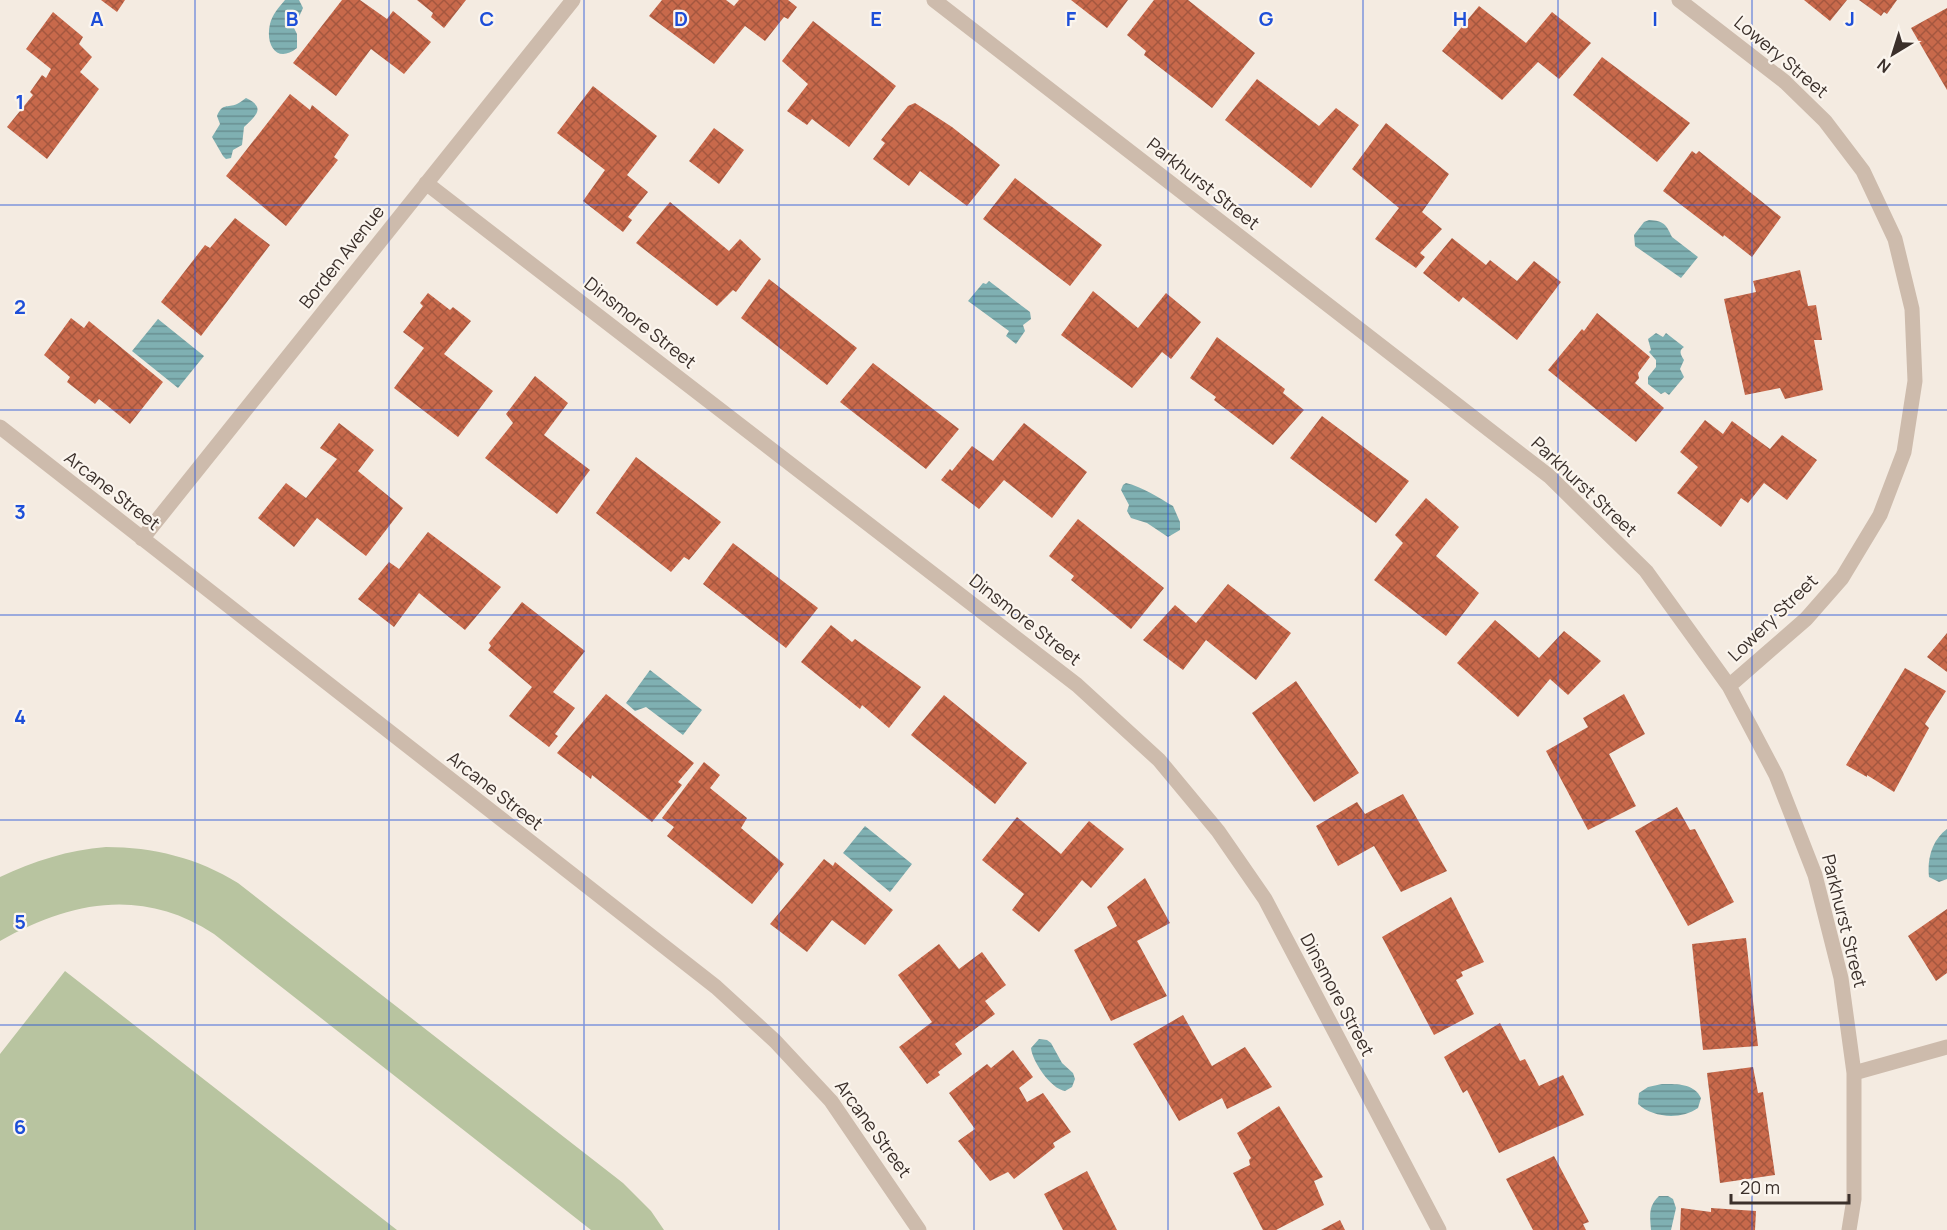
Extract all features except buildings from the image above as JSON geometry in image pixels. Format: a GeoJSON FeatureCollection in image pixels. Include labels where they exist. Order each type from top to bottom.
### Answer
{"type":"FeatureCollection","features":[{"type":"Feature","properties":{"kind":"street","name":"Borden Avenue"},"geometry":{"type":"LineString","coordinates":[[142,539],[573,0]]}},
{"type":"Feature","properties":{"kind":"street","name":"Parkhurst Street"},"geometry":{"type":"LineString","coordinates":[[934,0],[1549,476],[1646,571],[1730,686],[1776,775],[1815,875],[1841,978],[1854,1073],[1854,1199],[1849,1230]]}},
{"type":"Feature","properties":{"kind":"street","name":"Lowery Street"},"geometry":{"type":"LineString","coordinates":[[1679,0],[1785,82],[1825,121],[1863,171],[1895,239],[1912,309],[1914,393],[1904,452],[1881,515],[1842,578],[1806,619],[1730,686]]}},
{"type":"Feature","properties":{"kind":"street","name":"Dinsmore Street"},"geometry":{"type":"LineString","coordinates":[[426,183],[1077,685],[1159,760],[1218,831],[1264,899],[1439,1230]]}},
{"type":"Feature","properties":{"kind":"street","name":"Arcane Street"},"geometry":{"type":"LineString","coordinates":[[0,427],[716,987],[775,1041],[831,1101],[919,1230]]}},
{"type":"Feature","properties":{"kind":"street"},"geometry":{"type":"LineString","coordinates":[[1854,1073],[1947,1047]]}},
{"type":"Feature","properties":{"kind":"green space"},"geometry":{"type":"Polygon","coordinates":[[[106,847],[141,849],[175,856],[207,867],[238,883],[623,1183],[651,1211],[664,1230],[591,1230],[214,934],[187,919],[160,910],[134,905],[107,905],[53,916],[0,941],[0,877],[52,857],[106,847]]]}},
{"type":"Feature","properties":{"kind":"green space"},"geometry":{"type":"Polygon","coordinates":[[[65,971],[397,1230],[0,1230],[0,1054],[65,971]]]}},
{"type":"Feature","properties":{"kind":"water"},"geometry":{"type":"Polygon","coordinates":[[[285,0],[299,0],[303,8],[294,28],[297,34],[297,48],[284,54],[274,50],[269,39],[269,32],[272,17],[285,0]]]}},
{"type":"Feature","properties":{"kind":"water"},"geometry":{"type":"Polygon","coordinates":[[[246,98],[256,105],[257,112],[244,127],[242,145],[233,150],[231,158],[226,159],[212,137],[220,124],[217,116],[223,108],[237,104],[246,98]]]}},
{"type":"Feature","properties":{"kind":"water"},"geometry":{"type":"Polygon","coordinates":[[[1649,220],[1664,224],[1672,237],[1698,257],[1681,278],[1635,246],[1634,235],[1644,222],[1649,220]]]}},
{"type":"Feature","properties":{"kind":"water"},"geometry":{"type":"Polygon","coordinates":[[[989,281],[1030,312],[1031,319],[1023,325],[1025,331],[1016,344],[1006,336],[1009,331],[968,301],[983,283],[986,284],[989,281]]]}},
{"type":"Feature","properties":{"kind":"water"},"geometry":{"type":"Polygon","coordinates":[[[158,319],[204,356],[178,388],[132,351],[158,319]]]}},
{"type":"Feature","properties":{"kind":"water"},"geometry":{"type":"Polygon","coordinates":[[[1656,333],[1663,337],[1666,333],[1684,347],[1681,355],[1684,360],[1680,369],[1684,377],[1669,395],[1665,392],[1661,394],[1648,384],[1648,377],[1656,367],[1656,360],[1649,352],[1651,350],[1648,339],[1656,333]]]}},
{"type":"Feature","properties":{"kind":"water"},"geometry":{"type":"Polygon","coordinates":[[[1126,483],[1145,490],[1173,506],[1180,522],[1180,530],[1168,537],[1147,523],[1131,518],[1127,511],[1129,505],[1121,490],[1126,483]]]}},
{"type":"Feature","properties":{"kind":"water"},"geometry":{"type":"Polygon","coordinates":[[[650,670],[702,710],[683,735],[646,707],[635,711],[626,703],[650,670]]]}},
{"type":"Feature","properties":{"kind":"water"},"geometry":{"type":"Polygon","coordinates":[[[865,826],[912,864],[890,892],[843,853],[865,826]]]}},
{"type":"Feature","properties":{"kind":"water"},"geometry":{"type":"Polygon","coordinates":[[[1947,829],[1947,879],[1939,882],[1929,877],[1929,863],[1934,844],[1947,829]]]}},
{"type":"Feature","properties":{"kind":"water"},"geometry":{"type":"Polygon","coordinates":[[[1039,1039],[1051,1043],[1062,1063],[1073,1073],[1075,1079],[1072,1087],[1065,1091],[1060,1089],[1043,1074],[1031,1048],[1039,1039]]]}},
{"type":"Feature","properties":{"kind":"water"},"geometry":{"type":"Polygon","coordinates":[[[1662,1084],[1684,1085],[1694,1089],[1701,1098],[1698,1108],[1684,1114],[1667,1116],[1651,1112],[1638,1104],[1639,1093],[1648,1087],[1662,1084]]]}},
{"type":"Feature","properties":{"kind":"water"},"geometry":{"type":"Polygon","coordinates":[[[1659,1196],[1668,1196],[1673,1199],[1676,1208],[1671,1230],[1651,1230],[1651,1207],[1659,1196]]]}}]}
